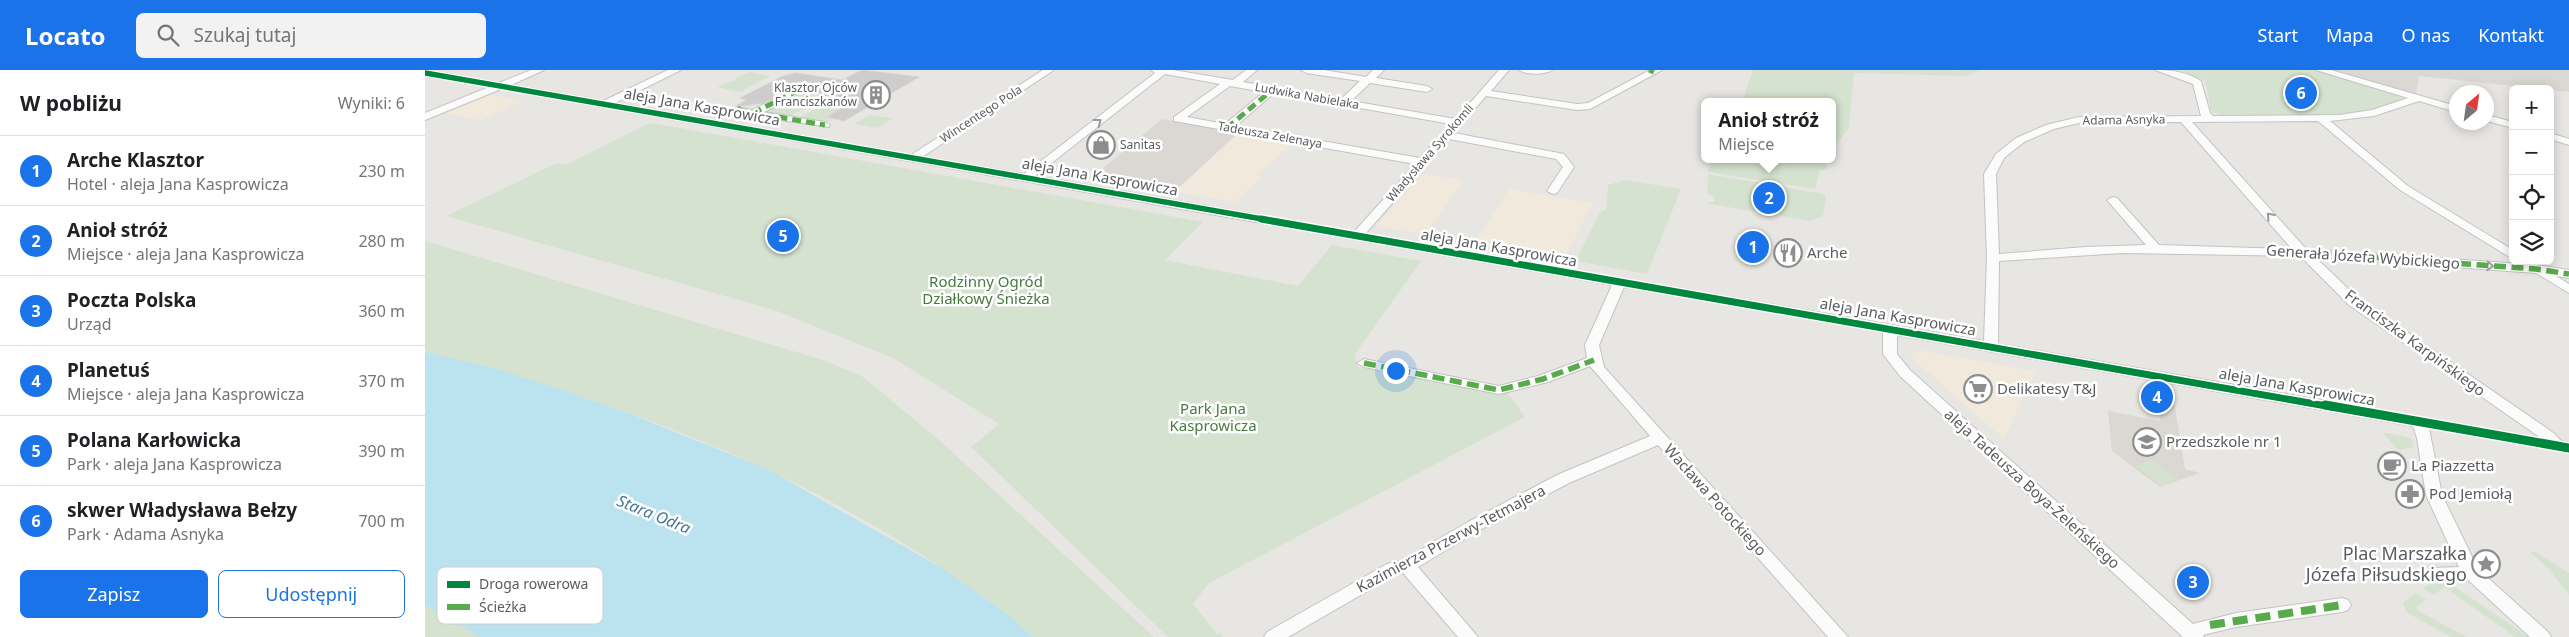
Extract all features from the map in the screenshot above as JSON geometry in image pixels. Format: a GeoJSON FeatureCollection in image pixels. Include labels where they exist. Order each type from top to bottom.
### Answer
{"type":"FeatureCollection","features":[{"type":"Feature","properties":{"kind":"street"},"geometry":{"type":"LineString","coordinates":[[425,117],[539,70]]}},
{"type":"Feature","properties":{"kind":"street"},"geometry":{"type":"LineString","coordinates":[[605,104],[676,70]]}},
{"type":"Feature","properties":{"kind":"street","name":"Wincentego Pola"},"geometry":{"type":"LineString","coordinates":[[913,158],[1049,70]]}},
{"type":"Feature","properties":{"kind":"street"},"geometry":{"type":"LineString","coordinates":[[1231,83],[1252,70]]}},
{"type":"Feature","properties":{"kind":"street"},"geometry":{"type":"LineString","coordinates":[[1307,70],[1427,89]]}},
{"type":"Feature","properties":{"kind":"street"},"geometry":{"type":"LineString","coordinates":[[1343,102],[1379,70]]}},
{"type":"Feature","properties":{"kind":"street","name":"Władysława Syrokomli"},"geometry":{"type":"LineString","coordinates":[[1357,236],[1503,70]]}},
{"type":"Feature","properties":{"kind":"street"},"geometry":{"type":"LineString","coordinates":[[1524,70],[1547,70]]}},
{"type":"Feature","properties":{"kind":"street"},"geometry":{"type":"LineString","coordinates":[[2160,70],[2189,78],[2198,83],[2205,114],[2209,118]]}},
{"type":"Feature","properties":{"kind":"street"},"geometry":{"type":"LineString","coordinates":[[2321,70],[2449,107]]}},
{"type":"Feature","properties":{"kind":"street"},"geometry":{"type":"LineString","coordinates":[[1026,178],[1159,71]]}},
{"type":"Feature","properties":{"kind":"street","name":"Ludwika Nabielaka"},"geometry":{"type":"LineString","coordinates":[[1159,71],[1458,122]]}},
{"type":"Feature","properties":{"kind":"street"},"geometry":{"type":"LineString","coordinates":[[1484,93],[1577,107],[1590,106],[1653,71]]}},
{"type":"Feature","properties":{"kind":"street","name":"aleja Jana Kasprowicza"},"geometry":{"type":"LineString","coordinates":[[425,73],[2562,447]]}},
{"type":"Feature","properties":{"kind":"street","name":"Tadeusza Zelenaya"},"geometry":{"type":"LineString","coordinates":[[1231,83],[1178,119],[1423,162]]}},
{"type":"Feature","properties":{"kind":"street"},"geometry":{"type":"LineString","coordinates":[[725,116],[801,89]]}},
{"type":"Feature","properties":{"kind":"street"},"geometry":{"type":"LineString","coordinates":[[1227,128],[1272,90]]}},
{"type":"Feature","properties":{"kind":"street","name":"Adama Asnyka"},"geometry":{"type":"LineString","coordinates":[[1991,348],[1993,258],[1990,174],[2000,156],[2011,146],[2032,134],[2079,120],[2320,118],[2374,114],[2419,98]]}},
{"type":"Feature","properties":{"kind":"street"},"geometry":{"type":"LineString","coordinates":[[745,110],[825,125]]}},
{"type":"Feature","properties":{"kind":"street","name":"Franciszka Karpińskiego"},"geometry":{"type":"LineString","coordinates":[[2183,118],[2302,252],[2361,307],[2562,447]]}},
{"type":"Feature","properties":{"kind":"street"},"geometry":{"type":"LineString","coordinates":[[2320,118],[2404,188],[2509,253]]}},
{"type":"Feature","properties":{"kind":"street"},"geometry":{"type":"LineString","coordinates":[[2494,120],[2509,124]]}},
{"type":"Feature","properties":{"kind":"street"},"geometry":{"type":"LineString","coordinates":[[1447,135],[1561,156],[1569,167],[1553,191]]}},
{"type":"Feature","properties":{"kind":"street"},"geometry":{"type":"LineString","coordinates":[[2554,137],[2569,142]]}},
{"type":"Feature","properties":{"kind":"street"},"geometry":{"type":"LineString","coordinates":[[2113,200],[2156,248]]}},
{"type":"Feature","properties":{"kind":"street","name":"Generała Józefa Wybickiego"},"geometry":{"type":"LineString","coordinates":[[1993,258],[2082,251],[2156,248],[2302,252],[2536,269],[2569,274]]}},
{"type":"Feature","properties":{"kind":"street"},"geometry":{"type":"LineString","coordinates":[[2530,265],[2569,288]]}},
{"type":"Feature","properties":{"kind":"street"},"geometry":{"type":"LineString","coordinates":[[1363,363],[1499,390],[1543,379],[1594,360],[1592,345],[1619,283]]}},
{"type":"Feature","properties":{"kind":"street","name":"aleja Tadeusza Boya-Żeleńskiego"},"geometry":{"type":"LineString","coordinates":[[1890,330],[1890,354],[1905,374],[2192,634]]}},
{"type":"Feature","properties":{"kind":"street","name":"Wacława Potockiego"},"geometry":{"type":"LineString","coordinates":[[1594,360],[1598,369],[1839,637]]}},
{"type":"Feature","properties":{"kind":"street"},"geometry":{"type":"LineString","coordinates":[[2420,423],[2425,438],[2434,495],[2471,574],[2542,637]]}},
{"type":"Feature","properties":{"kind":"street","name":"Kazimierza Przerwy-Tetmajera"},"geometry":{"type":"LineString","coordinates":[[1273,637],[1393,568],[1407,566],[1474,526],[1563,479],[1660,438]]}},
{"type":"Feature","properties":{"kind":"street"},"geometry":{"type":"LineString","coordinates":[[1407,566],[1469,637]]}},
{"type":"Feature","properties":{"kind":"street"},"geometry":{"type":"LineString","coordinates":[[2437,573],[2471,574]]}},
{"type":"Feature","properties":{"kind":"street"},"geometry":{"type":"LineString","coordinates":[[2192,634],[2211,625],[2342,605]]}},
{"type":"Feature","properties":{"kind":"shaded area"},"geometry":{"type":"Polygon","coordinates":[[[2332,70],[2569,70],[2569,92],[2554,90],[2554,85],[2509,86],[2419,76],[2416,94],[2332,70]]]}},
{"type":"Feature","properties":{"kind":"shaded area"},"geometry":{"type":"Polygon","coordinates":[[[490,95],[524,101],[481,120],[447,113],[490,95]]]}},
{"type":"Feature","properties":{"kind":"shaded area"},"geometry":{"type":"Polygon","coordinates":[[[1162,119],[1238,133],[1174,192],[1091,178],[1162,119]]]}},
{"type":"Feature","properties":{"kind":"shaded area"},"geometry":{"type":"Polygon","coordinates":[[[1238,133],[1293,143],[1257,175],[1261,177],[1235,202],[1174,192],[1238,133]]]}},
{"type":"Feature","properties":{"kind":"shaded area"},"geometry":{"type":"Polygon","coordinates":[[[1422,174],[1464,180],[1425,235],[1376,226],[1422,174]]]}},
{"type":"Feature","properties":{"kind":"shaded area"},"geometry":{"type":"Polygon","coordinates":[[[1509,189],[1593,203],[1564,259],[1474,244],[1509,189]]]}},
{"type":"Feature","properties":{"kind":"shaded area"},"geometry":{"type":"Polygon","coordinates":[[[1918,350],[2036,371],[2004,439],[1912,358],[1918,350]]]}},
{"type":"Feature","properties":{"kind":"shaded area","name":"Przedszkole nr 1"},"geometry":{"type":"Polygon","coordinates":[[[2156,392],[2173,395],[2185,469],[2200,473],[2160,487],[2112,451],[2108,411],[2160,421],[2156,392]]]}},
{"type":"Feature","properties":{"kind":"green space"},"geometry":{"type":"Polygon","coordinates":[[[1753,70],[1952,70],[1959,74],[1954,70],[1981,70],[1966,76],[1854,73],[1849,128],[1836,144],[1836,98],[1743,98],[1753,70]]]}},
{"type":"Feature","properties":{"kind":"green space"},"geometry":{"type":"Polygon","coordinates":[[[2168,70],[2316,70],[2397,94],[2402,99],[2361,113],[2338,116],[2291,118],[2223,116],[2211,111],[2205,80],[2168,70]]]}},
{"type":"Feature","properties":{"kind":"green space"},"geometry":{"type":"Polygon","coordinates":[[[749,72],[770,76],[740,92],[717,87],[738,80],[734,79],[749,72]]]}},
{"type":"Feature","properties":{"kind":"green space"},"geometry":{"type":"Polygon","coordinates":[[[801,92],[821,98],[789,117],[759,112],[801,92]]]}},
{"type":"Feature","properties":{"kind":"green space"},"geometry":{"type":"Polygon","coordinates":[[[843,99],[855,101],[826,117],[833,119],[829,121],[816,122],[798,118],[830,102],[843,99]]]}},
{"type":"Feature","properties":{"kind":"green space"},"geometry":{"type":"Polygon","coordinates":[[[870,115],[892,119],[877,128],[854,124],[870,115]]]}},
{"type":"Feature","properties":{"kind":"green space"},"geometry":{"type":"Polygon","coordinates":[[[650,123],[759,142],[758,144],[764,143],[1203,222],[1165,260],[1298,286],[1332,245],[1421,261],[1355,354],[1357,367],[1484,391],[1507,392],[1525,417],[1209,583],[1193,604],[1217,634],[1220,633],[1223,637],[1168,637],[971,447],[999,424],[893,358],[777,311],[446,216],[557,163],[565,165],[650,123]]]}},
{"type":"Feature","properties":{"kind":"green space"},"geometry":{"type":"Polygon","coordinates":[[[1711,163],[1827,163],[1826,170],[1820,169],[1815,189],[1708,172],[1711,163]]]}},
{"type":"Feature","properties":{"kind":"green space"},"geometry":{"type":"Polygon","coordinates":[[[1708,174],[1824,194],[1826,197],[1823,216],[1811,221],[1710,204],[1708,202],[1714,202],[1714,196],[1707,194],[1708,174]]]}},
{"type":"Feature","properties":{"kind":"green space"},"geometry":{"type":"Polygon","coordinates":[[[1625,180],[1681,189],[1647,274],[1576,261],[1600,212],[1606,210],[1608,185],[1625,180]]]}},
{"type":"Feature","properties":{"kind":"green space"},"geometry":{"type":"Polygon","coordinates":[[[425,241],[826,361],[863,377],[939,440],[1154,637],[1034,637],[977,593],[917,552],[854,514],[789,480],[654,422],[585,398],[425,352],[425,241]]]}},
{"type":"Feature","properties":{"kind":"green space"},"geometry":{"type":"Polygon","coordinates":[[[2382,432],[2411,438],[2414,447],[2398,450],[2382,432]]]}},
{"type":"Feature","properties":{"kind":"green space"},"geometry":{"type":"Polygon","coordinates":[[[2151,460],[2179,480],[2162,486],[2135,466],[2151,460]]]}},
{"type":"Feature","properties":{"kind":"green space"},"geometry":{"type":"Polygon","coordinates":[[[2534,551],[2569,573],[2569,595],[2549,569],[2531,553],[2534,551]]]}},
{"type":"Feature","properties":{"kind":"green space"},"geometry":{"type":"Polygon","coordinates":[[[2436,581],[2449,583],[2529,637],[2515,637],[2446,588],[2433,595],[2423,588],[2436,581]]]}},
{"type":"Feature","properties":{"kind":"green space"},"geometry":{"type":"Polygon","coordinates":[[[2415,593],[2426,600],[2416,607],[2418,611],[2467,637],[2451,637],[2406,612],[2403,603],[2415,593]]]}},
{"type":"Feature","properties":{"kind":"green space"},"geometry":{"type":"Polygon","coordinates":[[[425,605],[437,612],[437,624],[458,624],[480,637],[425,637],[425,605]]]}},
{"type":"Feature","properties":{"kind":"water","name":"Stara Odra"},"geometry":{"type":"Polygon","coordinates":[[[425,352],[493,368],[559,389],[628,413],[767,469],[942,568],[1003,611],[1034,637],[480,637],[458,624],[603,624],[603,567],[437,567],[437,612],[425,605],[425,352]]]}},
{"type":"Feature","properties":{"kind":"building"},"geometry":{"type":"Polygon","coordinates":[[[862,70],[919,77],[844,121],[827,117],[856,100],[804,93],[808,89],[802,84],[763,103],[737,105],[747,100],[740,98],[783,76],[796,73],[842,80],[862,70]]]}},
{"type":"Feature","properties":{"kind":"marked path"},"geometry":{"type":"LineString","coordinates":[[1649,70],[1654,72]]}},
{"type":"Feature","properties":{"kind":"marked path"},"geometry":{"type":"LineString","coordinates":[[753,113],[801,89]]}},
{"type":"Feature","properties":{"kind":"marked path"},"geometry":{"type":"LineString","coordinates":[[1227,128],[1272,90]]}},
{"type":"Feature","properties":{"kind":"marked path"},"geometry":{"type":"LineString","coordinates":[[726,116],[741,108]]}},
{"type":"Feature","properties":{"kind":"marked path"},"geometry":{"type":"LineString","coordinates":[[737,110],[825,125]]}},
{"type":"Feature","properties":{"kind":"marked path"},"geometry":{"type":"LineString","coordinates":[[2302,252],[2536,269],[2569,274]]}},
{"type":"Feature","properties":{"kind":"marked path"},"geometry":{"type":"LineString","coordinates":[[1364,363],[1499,390],[1543,379],[1594,360]]}},
{"type":"Feature","properties":{"kind":"marked path"},"geometry":{"type":"LineString","coordinates":[[2210,625],[2342,605]]}},
{"type":"Feature","properties":{"kind":"cycle path"},"geometry":{"type":"LineString","coordinates":[[425,73],[2569,448]]}},
{"type":"Feature","properties":{"kind":"place","name":"skwer Władysława Bełzy"},"geometry":{"type":"Point","coordinates":[2301,93]}},
{"type":"Feature","properties":{"kind":"place","name":"Klasztor Ojców Franciszkanów"},"geometry":{"type":"Point","coordinates":[876,95]}},
{"type":"Feature","properties":{"kind":"place","name":"Sanitas"},"geometry":{"type":"Point","coordinates":[1101,145]}},
{"type":"Feature","properties":{"kind":"place","name":"Anioł stróż"},"geometry":{"type":"Point","coordinates":[1769,198]}},
{"type":"Feature","properties":{"kind":"place","name":"Polana Karłowicka"},"geometry":{"type":"Point","coordinates":[783,236]}},
{"type":"Feature","properties":{"kind":"place","name":"Arche Klasztor"},"geometry":{"type":"Point","coordinates":[1753,247]}},
{"type":"Feature","properties":{"kind":"place","name":"Arche"},"geometry":{"type":"Point","coordinates":[1788,253]}},
{"type":"Feature","properties":{"kind":"place","name":"Delikatesy T&J"},"geometry":{"type":"Point","coordinates":[1978,389]}},
{"type":"Feature","properties":{"kind":"place","name":"Planetuś"},"geometry":{"type":"Point","coordinates":[2157,397]}},
{"type":"Feature","properties":{"kind":"place","name":"Przedszkole nr 1"},"geometry":{"type":"Point","coordinates":[2147,442]}},
{"type":"Feature","properties":{"kind":"place","name":"La Piazzetta"},"geometry":{"type":"Point","coordinates":[2392,466]}},
{"type":"Feature","properties":{"kind":"place","name":"Pod Jemiołą"},"geometry":{"type":"Point","coordinates":[2410,494]}},
{"type":"Feature","properties":{"kind":"place","name":"Plac Marszałka Józefa Piłsudskiego"},"geometry":{"type":"Point","coordinates":[2486,564]}},
{"type":"Feature","properties":{"kind":"place","name":"Poczta Polska"},"geometry":{"type":"Point","coordinates":[2193,582]}},
{"type":"Feature","properties":{"kind":"park label","name":"Rodzinny Ogród Działkowy Śnieżka"},"geometry":{"type":"Point","coordinates":[986,290]}},
{"type":"Feature","properties":{"kind":"park label","name":"Park Jana Kasprowicza"},"geometry":{"type":"Point","coordinates":[1213,418]}}]}
